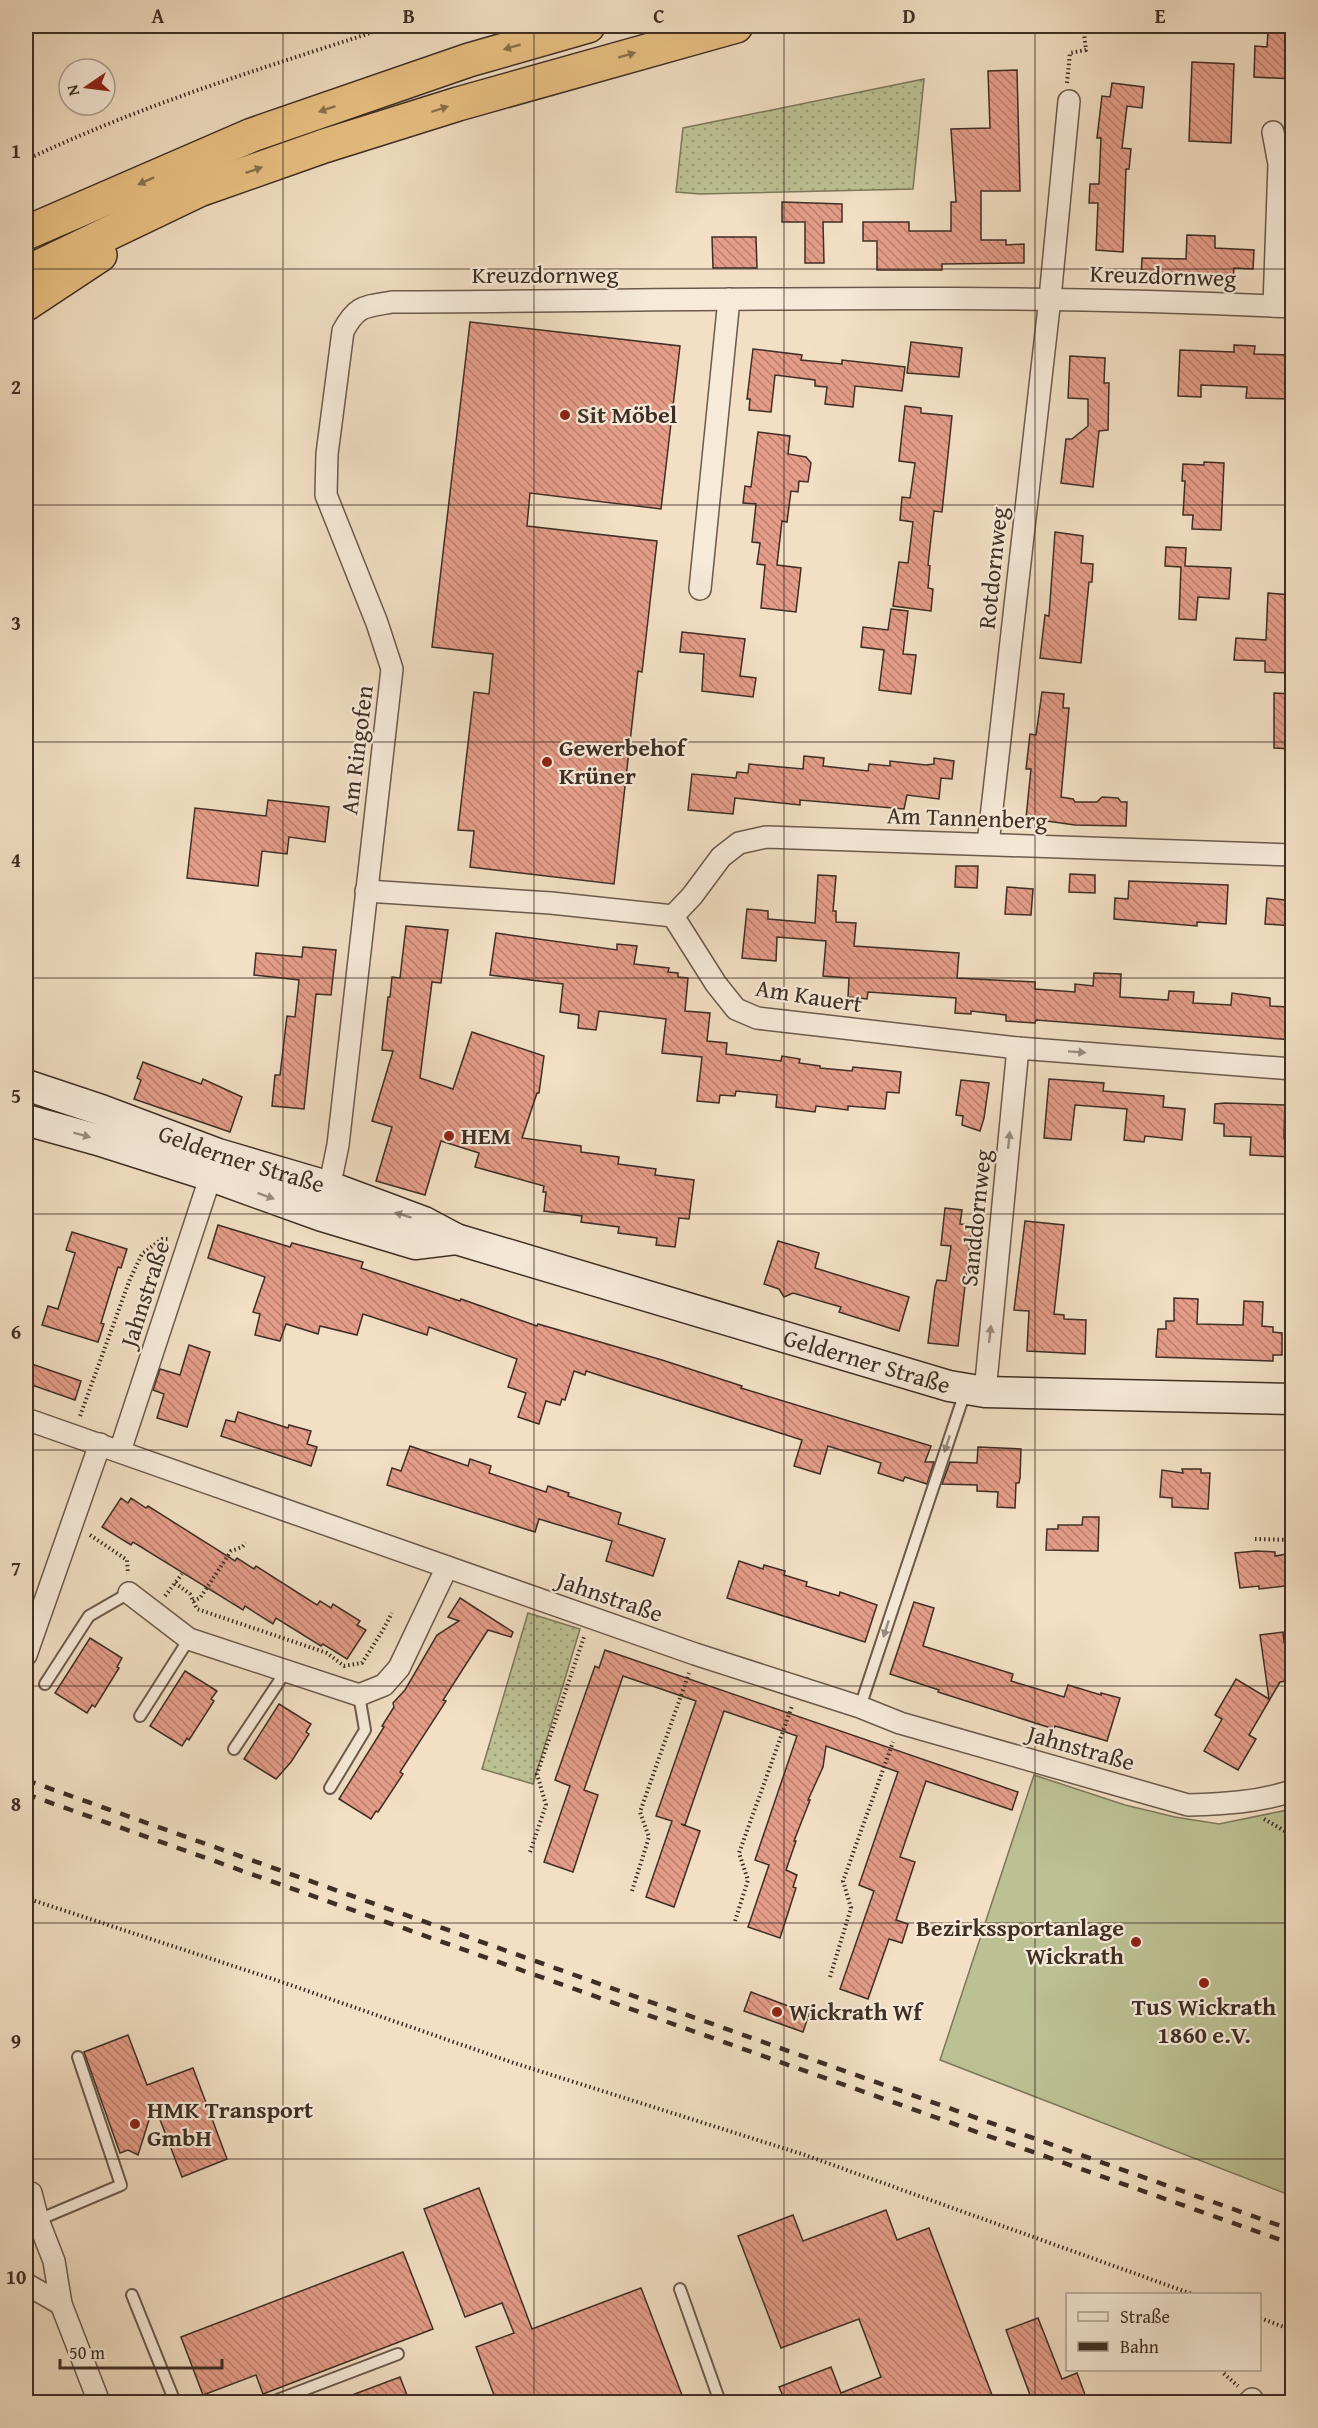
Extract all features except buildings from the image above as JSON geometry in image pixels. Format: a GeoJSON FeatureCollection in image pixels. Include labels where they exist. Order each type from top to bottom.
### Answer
{"type":"FeatureCollection","features":[{"type":"Feature","properties":{"kind":"highway"},"geometry":{"type":"LineString","coordinates":[[26,233],[252,135],[469,60],[588,26]]}},
{"type":"Feature","properties":{"kind":"highway"},"geometry":{"type":"LineString","coordinates":[[26,273],[199,190],[324,146],[458,104],[736,26]]}},
{"type":"Feature","properties":{"kind":"highway"},"geometry":{"type":"LineString","coordinates":[[26,304],[199,190]]}},
{"type":"Feature","properties":{"kind":"main road","name":"Gelderner Straße"},"geometry":{"type":"LineString","coordinates":[[26,1085],[101,1110],[322,1216],[415,1244],[456,1239]]}},
{"type":"Feature","properties":{"kind":"main road","name":"Gelderner Straße"},"geometry":{"type":"LineString","coordinates":[[26,1120],[98,1140],[330,1187],[424,1222],[456,1239],[976,1391],[1293,1399]]}},
{"type":"Feature","properties":{"kind":"street"},"geometry":{"type":"LineString","coordinates":[[1050,298],[1069,101]]}},
{"type":"Feature","properties":{"kind":"street","name":"Kreuzdornweg"},"geometry":{"type":"LineString","coordinates":[[362,307],[392,302],[1050,298],[1283,307],[1279,164],[1273,132]]}},
{"type":"Feature","properties":{"kind":"street","name":"Rotdornweg"},"geometry":{"type":"LineString","coordinates":[[988,844],[1050,298]]}},
{"type":"Feature","properties":{"kind":"street"},"geometry":{"type":"LineString","coordinates":[[700,589],[729,299]]}},
{"type":"Feature","properties":{"kind":"street","name":"Am Ringofen"},"geometry":{"type":"LineString","coordinates":[[322,1216],[338,1145],[392,669],[377,623],[326,495],[327,454],[343,331],[352,315],[362,307]]}},
{"type":"Feature","properties":{"kind":"street","name":"Am Tannenberg"},"geometry":{"type":"LineString","coordinates":[[673,916],[692,896],[721,857],[739,843],[766,837],[1293,855]]}},
{"type":"Feature","properties":{"kind":"street"},"geometry":{"type":"LineString","coordinates":[[366,891],[551,903],[673,916]]}},
{"type":"Feature","properties":{"kind":"street","name":"Am Kauert"},"geometry":{"type":"LineString","coordinates":[[673,916],[716,984],[736,1009],[757,1018],[1018,1048],[1293,1069]]}},
{"type":"Feature","properties":{"kind":"street","name":"Sanddornweg"},"geometry":{"type":"LineString","coordinates":[[976,1391],[1018,1048]]}},
{"type":"Feature","properties":{"kind":"street","name":"Jahnstraße"},"geometry":{"type":"LineString","coordinates":[[26,1655],[72,1523],[110,1447],[191,1239],[215,1165]]}},
{"type":"Feature","properties":{"kind":"street","name":"Jahnstraße"},"geometry":{"type":"LineString","coordinates":[[26,1419],[591,1618],[860,1707],[900,1723],[1188,1805],[1237,1804],[1267,1799],[1293,1791]]}},
{"type":"Feature","properties":{"kind":"street"},"geometry":{"type":"LineString","coordinates":[[129,1593],[189,1639],[359,1695],[384,1686],[399,1668],[447,1567]]}},
{"type":"Feature","properties":{"kind":"street"},"geometry":{"type":"LineString","coordinates":[[26,2195],[31,2193],[38,2220],[54,2261],[62,2304],[99,2403]]}},
{"type":"Feature","properties":{"kind":"street"},"geometry":{"type":"LineString","coordinates":[[26,2284],[62,2304]]}},
{"type":"Feature","properties":{"kind":"lane"},"geometry":{"type":"LineString","coordinates":[[860,1707],[976,1391]]}},
{"type":"Feature","properties":{"kind":"lane"},"geometry":{"type":"LineString","coordinates":[[45,1684],[89,1616],[129,1593]]}},
{"type":"Feature","properties":{"kind":"lane"},"geometry":{"type":"LineString","coordinates":[[140,1716],[189,1639]]}},
{"type":"Feature","properties":{"kind":"lane"},"geometry":{"type":"LineString","coordinates":[[234,1749],[286,1671]]}},
{"type":"Feature","properties":{"kind":"lane"},"geometry":{"type":"LineString","coordinates":[[330,1788],[365,1730],[359,1695]]}},
{"type":"Feature","properties":{"kind":"lane"},"geometry":{"type":"LineString","coordinates":[[38,2220],[121,2185],[78,2057]]}},
{"type":"Feature","properties":{"kind":"lane"},"geometry":{"type":"LineString","coordinates":[[680,2289],[720,2403]]}},
{"type":"Feature","properties":{"kind":"lane"},"geometry":{"type":"LineString","coordinates":[[132,2295],[175,2403]]}},
{"type":"Feature","properties":{"kind":"lane"},"geometry":{"type":"LineString","coordinates":[[272,2403],[398,2354]]}},
{"type":"Feature","properties":{"kind":"path"},"geometry":{"type":"LineString","coordinates":[[26,160],[158,105],[392,26]]}},
{"type":"Feature","properties":{"kind":"path"},"geometry":{"type":"LineString","coordinates":[[1069,101],[1066,90],[1070,53],[1086,50],[1083,26]]}},
{"type":"Feature","properties":{"kind":"path"},"geometry":{"type":"LineString","coordinates":[[74,1435],[121,1302],[142,1254],[162,1239],[191,1239]]}},
{"type":"Feature","properties":{"kind":"path"},"geometry":{"type":"LineString","coordinates":[[72,1523],[127,1560],[129,1593]]}},
{"type":"Feature","properties":{"kind":"path"},"geometry":{"type":"LineString","coordinates":[[1255,1539],[1293,1540]]}},
{"type":"Feature","properties":{"kind":"path"},"geometry":{"type":"LineString","coordinates":[[194,1601],[200,1598],[231,1551],[246,1543]]}},
{"type":"Feature","properties":{"kind":"path"},"geometry":{"type":"LineString","coordinates":[[153,1611],[182,1574]]}},
{"type":"Feature","properties":{"kind":"path"},"geometry":{"type":"LineString","coordinates":[[175,1583],[190,1594],[197,1610],[327,1653],[344,1666],[362,1663],[384,1630],[392,1613]]}},
{"type":"Feature","properties":{"kind":"path"},"geometry":{"type":"LineString","coordinates":[[530,1852],[546,1805],[537,1774],[591,1618]]}},
{"type":"Feature","properties":{"kind":"path"},"geometry":{"type":"LineString","coordinates":[[1284,1626],[1293,1626]]}},
{"type":"Feature","properties":{"kind":"path"},"geometry":{"type":"LineString","coordinates":[[632,1891],[649,1836],[640,1812],[695,1654]]}},
{"type":"Feature","properties":{"kind":"path"},"geometry":{"type":"LineString","coordinates":[[735,1921],[748,1880],[739,1853],[798,1688]]}},
{"type":"Feature","properties":{"kind":"path"},"geometry":{"type":"LineString","coordinates":[[830,1977],[851,1908],[843,1881],[900,1723]]}},
{"type":"Feature","properties":{"kind":"path"},"geometry":{"type":"LineString","coordinates":[[26,1898],[276,1980],[514,2063],[805,2155],[1186,2293]]}},
{"type":"Feature","properties":{"kind":"path"},"geometry":{"type":"LineString","coordinates":[[1261,2319],[1293,2330]]}},
{"type":"Feature","properties":{"kind":"green space"},"geometry":{"type":"Polygon","coordinates":[[[924,79],[913,189],[700,194],[676,192],[683,128],[924,79]]]}},
{"type":"Feature","properties":{"kind":"green space"},"geometry":{"type":"Polygon","coordinates":[[[528,1613],[580,1629],[533,1784],[482,1769],[528,1613]]]}},
{"type":"Feature","properties":{"kind":"green space","name":"Bezirkssportanlage Wickrath"},"geometry":{"type":"Polygon","coordinates":[[[1034,1775],[1125,1805],[1175,1817],[1219,1824],[1292,1809],[1292,2196],[940,2060],[1034,1775]]]}},
{"type":"Feature","properties":{"kind":"railway"},"geometry":{"type":"LineString","coordinates":[[26,1780],[1292,2230]]}},
{"type":"Feature","properties":{"kind":"railway"},"geometry":{"type":"LineString","coordinates":[[26,1794],[1292,2244]]}},
{"type":"Feature","properties":{"kind":"place","name":"Sit Möbel"},"geometry":{"type":"Point","coordinates":[565,415]}},
{"type":"Feature","properties":{"kind":"place","name":"Gewerbehof Krüner"},"geometry":{"type":"Point","coordinates":[547,762]}},
{"type":"Feature","properties":{"kind":"place","name":"HEM"},"geometry":{"type":"Point","coordinates":[449,1136]}},
{"type":"Feature","properties":{"kind":"place","name":"Bezirkssportanlage Wickrath"},"geometry":{"type":"Point","coordinates":[1136,1942]}},
{"type":"Feature","properties":{"kind":"place","name":"TuS Wickrath 1860 e.V."},"geometry":{"type":"Point","coordinates":[1204,1983]}},
{"type":"Feature","properties":{"kind":"place","name":"Wickrath Wf"},"geometry":{"type":"Point","coordinates":[777,2012]}},
{"type":"Feature","properties":{"kind":"place","name":"HMK Transport GmbH"},"geometry":{"type":"Point","coordinates":[135,2124]}}]}
